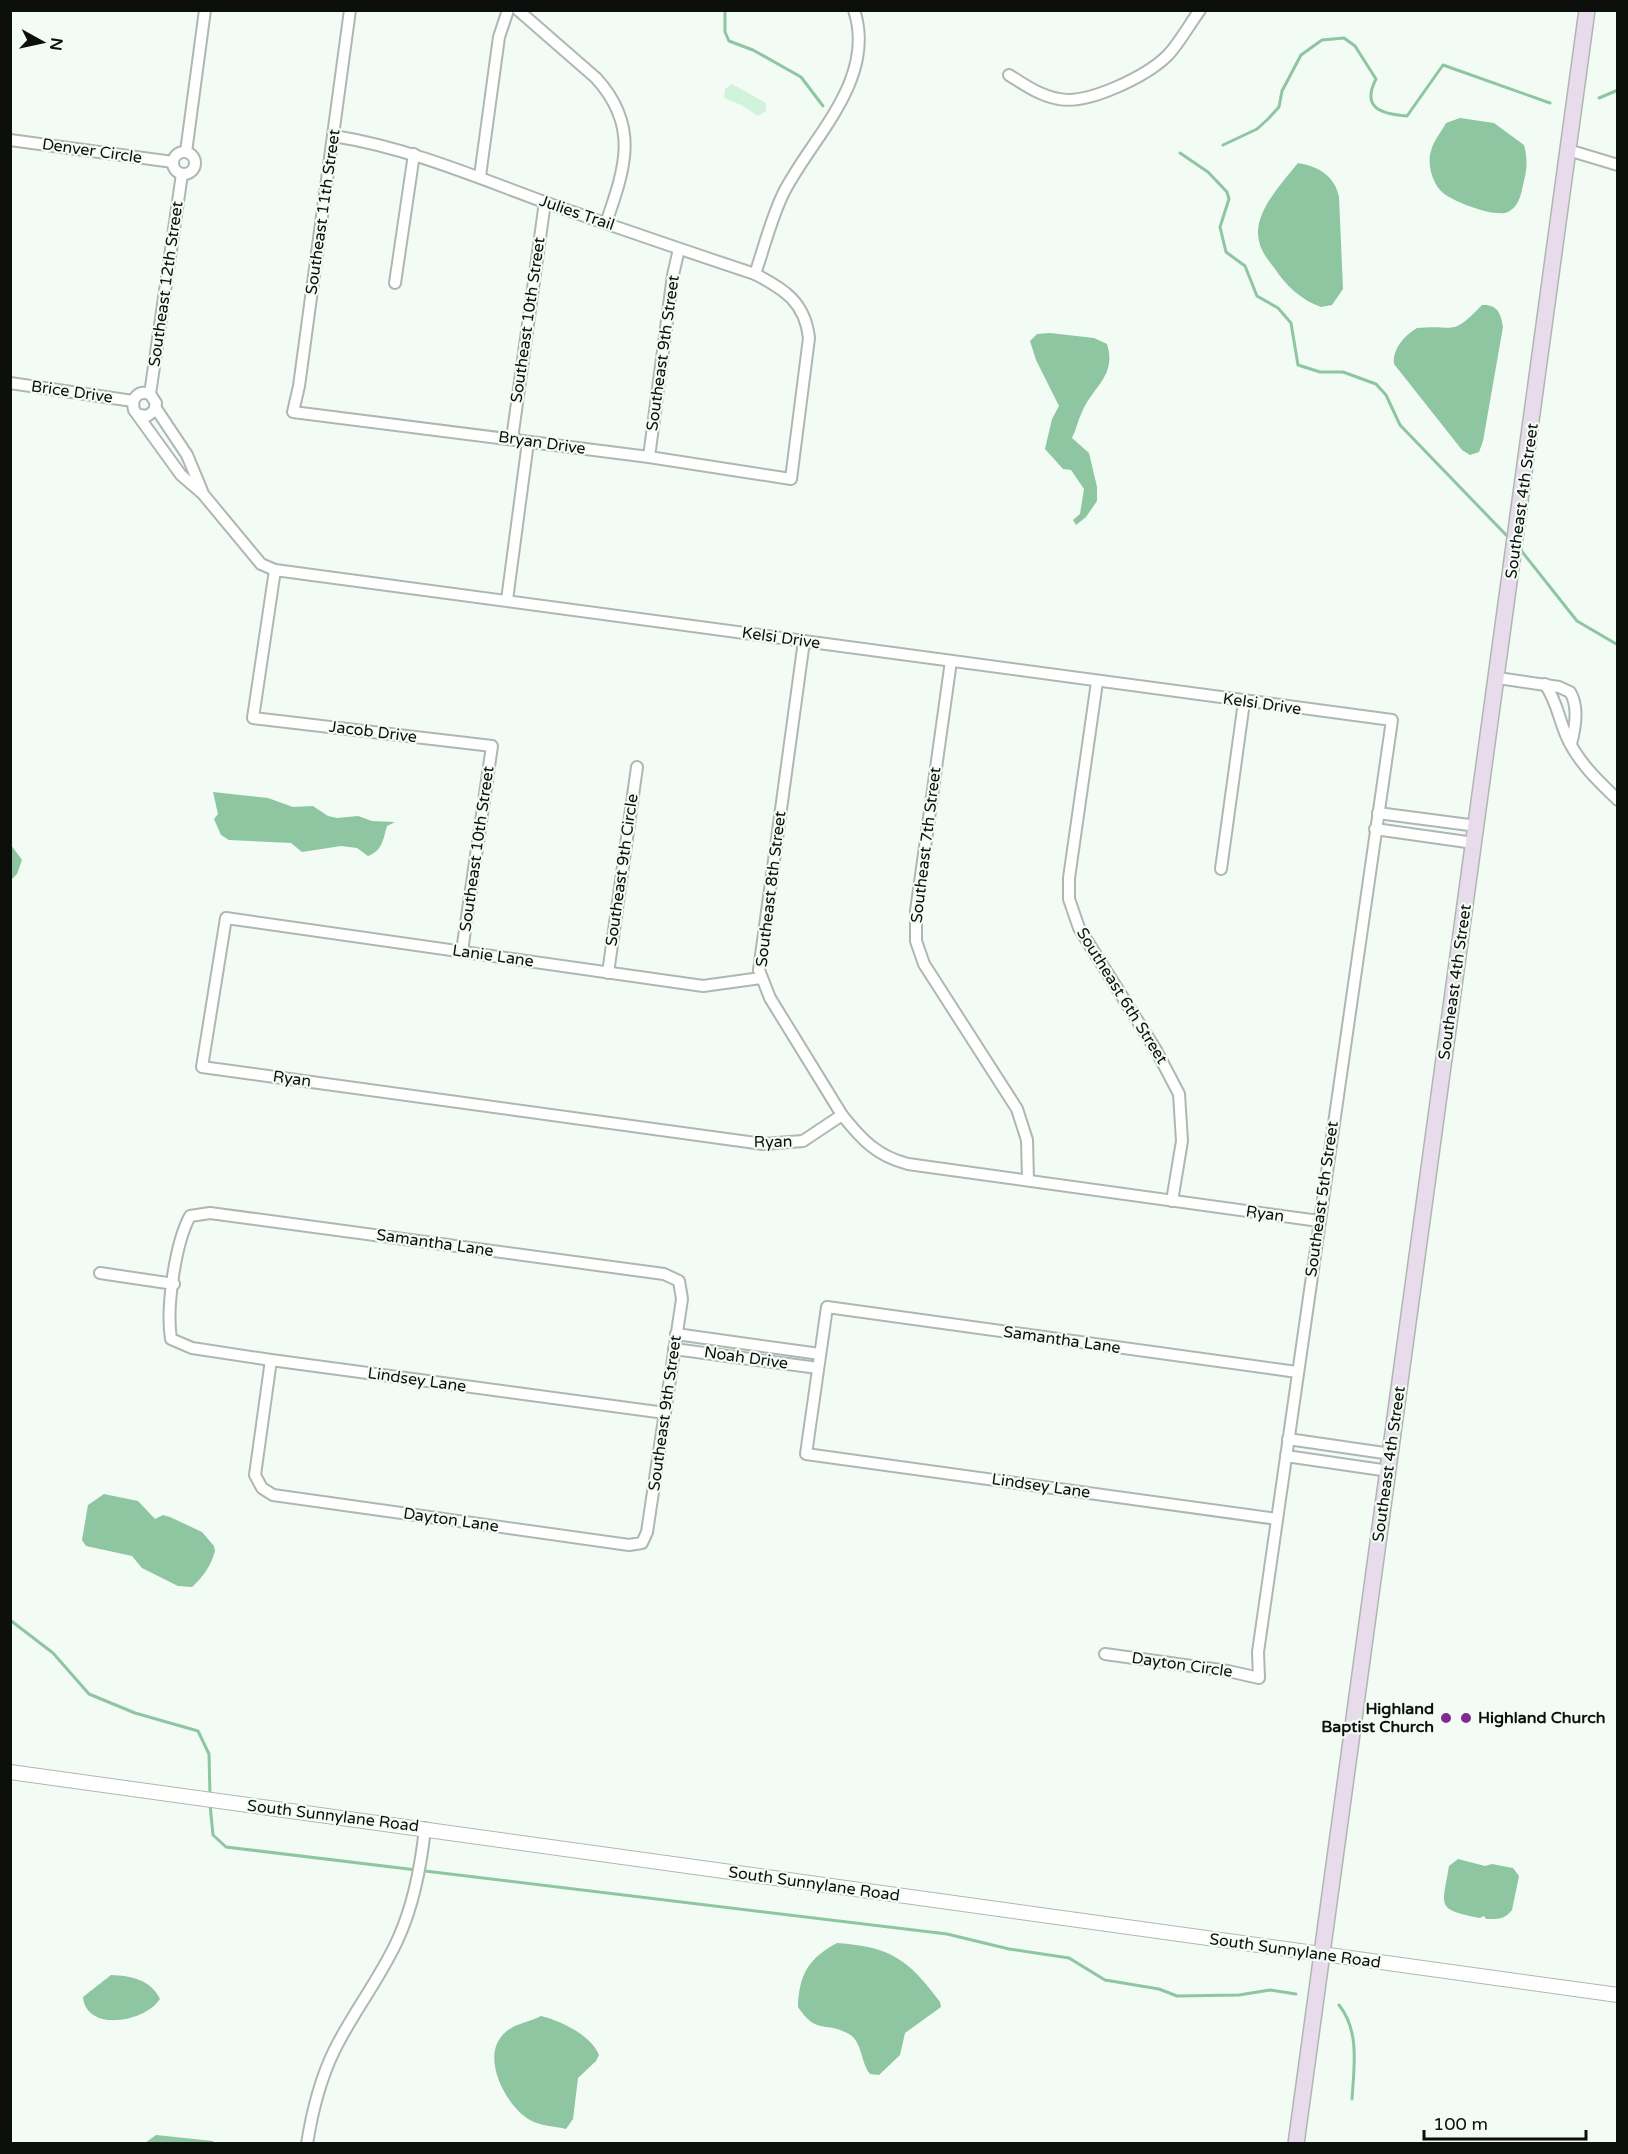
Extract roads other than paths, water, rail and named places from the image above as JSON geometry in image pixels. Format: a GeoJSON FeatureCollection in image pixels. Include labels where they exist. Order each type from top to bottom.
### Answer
{"type":"FeatureCollection","features":[{"type":"Feature","properties":{"kind":"main road","name":"Southeast 4th Street"},"geometry":{"type":"LineString","coordinates":[[1296,2144],[1498,678],[1587,10]]}},
{"type":"Feature","properties":{"kind":"street"},"geometry":{"type":"LineString","coordinates":[[186,152],[205,10]]}},
{"type":"Feature","properties":{"kind":"street","name":"Southeast 11th Street"},"geometry":{"type":"LineString","coordinates":[[292,412],[299,386],[350,10]]}},
{"type":"Feature","properties":{"kind":"street"},"geometry":{"type":"LineString","coordinates":[[480,176],[499,37],[508,10]]}},
{"type":"Feature","properties":{"kind":"street"},"geometry":{"type":"LineString","coordinates":[[518,10],[596,78],[619,112],[625,141],[624,163],[606,223]]}},
{"type":"Feature","properties":{"kind":"street"},"geometry":{"type":"LineString","coordinates":[[755,274],[783,195],[852,81],[860,46],[854,10]]}},
{"type":"Feature","properties":{"kind":"street"},"geometry":{"type":"LineString","coordinates":[[1009,75],[1050,97],[1070,100],[1090,96],[1153,68],[1170,53],[1200,10]]}},
{"type":"Feature","properties":{"kind":"street","name":"Julies Trail"},"geometry":{"type":"LineString","coordinates":[[334,136],[375,143],[480,176],[545,202],[755,274],[786,291],[805,316],[809,338],[791,479]]}},
{"type":"Feature","properties":{"kind":"street","name":"Denver Circle"},"geometry":{"type":"LineString","coordinates":[[10,140],[173,162]]}},
{"type":"Feature","properties":{"kind":"street"},"geometry":{"type":"LineString","coordinates":[[1568,150],[1617,165]]}},
{"type":"Feature","properties":{"kind":"street"},"geometry":{"type":"LineString","coordinates":[[186,152],[194,158],[195,166],[190,173],[182,174],[176,171],[173,162],[176,155],[186,152]]}},
{"type":"Feature","properties":{"kind":"street"},"geometry":{"type":"LineString","coordinates":[[395,284],[414,154]]}},
{"type":"Feature","properties":{"kind":"street","name":"Southeast 12th Street"},"geometry":{"type":"LineString","coordinates":[[150,394],[182,174]]}},
{"type":"Feature","properties":{"kind":"street","name":"Southeast 10th Street"},"geometry":{"type":"LineString","coordinates":[[512,439],[545,202]]}},
{"type":"Feature","properties":{"kind":"street","name":"Southeast 9th Street"},"geometry":{"type":"LineString","coordinates":[[649,457],[673,275],[680,249]]}},
{"type":"Feature","properties":{"kind":"street","name":"Brice Drive"},"geometry":{"type":"LineString","coordinates":[[10,383],[133,401]]}},
{"type":"Feature","properties":{"kind":"street"},"geometry":{"type":"LineString","coordinates":[[139,393],[150,394],[155,399],[155,408],[147,416],[140,415],[134,410],[133,401],[139,393]]}},
{"type":"Feature","properties":{"kind":"street","name":"Kelsi Drive"},"geometry":{"type":"LineString","coordinates":[[155,408],[187,455],[203,494]]}},
{"type":"Feature","properties":{"kind":"street","name":"Bryan Drive"},"geometry":{"type":"LineString","coordinates":[[292,412],[649,457],[791,479]]}},
{"type":"Feature","properties":{"kind":"street","name":"Kelsi Drive"},"geometry":{"type":"LineString","coordinates":[[140,415],[174,467],[203,494],[256,559],[265,567],[275,570],[1244,702],[1392,720]]}},
{"type":"Feature","properties":{"kind":"street"},"geometry":{"type":"LineString","coordinates":[[507,600],[528,442]]}},
{"type":"Feature","properties":{"kind":"street","name":"Jacob Drive"},"geometry":{"type":"LineString","coordinates":[[275,570],[253,718],[492,746]]}},
{"type":"Feature","properties":{"kind":"street","name":"Southeast 8th Street"},"geometry":{"type":"LineString","coordinates":[[804,641],[761,950],[761,978],[770,998],[842,1115]]}},
{"type":"Feature","properties":{"kind":"street","name":"Southeast 7th Street"},"geometry":{"type":"LineString","coordinates":[[951,661],[920,880],[916,941],[924,964],[1017,1109],[1029,1152],[1028,1180]]}},
{"type":"Feature","properties":{"kind":"street"},"geometry":{"type":"LineString","coordinates":[[1498,678],[1566,689],[1572,696],[1575,725],[1570,744]]}},
{"type":"Feature","properties":{"kind":"street","name":"Southeast 6th Street"},"geometry":{"type":"LineString","coordinates":[[1097,682],[1069,878],[1069,899],[1079,928],[1156,1050],[1179,1094],[1182,1141],[1173,1201]]}},
{"type":"Feature","properties":{"kind":"street"},"geometry":{"type":"LineString","coordinates":[[1545,684],[1559,708],[1570,744],[1597,781],[1617,800]]}},
{"type":"Feature","properties":{"kind":"street"},"geometry":{"type":"LineString","coordinates":[[1221,869],[1244,702]]}},
{"type":"Feature","properties":{"kind":"street","name":"Southeast 5th Street"},"geometry":{"type":"LineString","coordinates":[[1259,1678],[1258,1652],[1392,720]]}},
{"type":"Feature","properties":{"kind":"street","name":"Southeast 10th Street"},"geometry":{"type":"LineString","coordinates":[[462,951],[492,746]]}},
{"type":"Feature","properties":{"kind":"street","name":"Southeast 9th Circle"},"geometry":{"type":"LineString","coordinates":[[608,973],[637,767]]}},
{"type":"Feature","properties":{"kind":"street"},"geometry":{"type":"LineString","coordinates":[[1378,813],[1477,826]]}},
{"type":"Feature","properties":{"kind":"street"},"geometry":{"type":"LineString","coordinates":[[1376,830],[1474,843]]}},
{"type":"Feature","properties":{"kind":"street","name":"Lanie Lane"},"geometry":{"type":"LineString","coordinates":[[202,1068],[226,918],[703,986],[761,978]]}},
{"type":"Feature","properties":{"kind":"street","name":"Ryan"},"geometry":{"type":"LineString","coordinates":[[202,1068],[763,1144],[803,1141],[842,1115],[872,1149],[894,1160],[1319,1221]]}},
{"type":"Feature","properties":{"kind":"street","name":"Samantha Lane"},"geometry":{"type":"LineString","coordinates":[[174,1284],[182,1230],[190,1216],[222,1214],[664,1274],[679,1281]]}},
{"type":"Feature","properties":{"kind":"street"},"geometry":{"type":"LineString","coordinates":[[100,1273],[174,1284]]}},
{"type":"Feature","properties":{"kind":"street","name":"Southeast 9th Street"},"geometry":{"type":"LineString","coordinates":[[642,1543],[647,1532],[682,1299],[679,1281]]}},
{"type":"Feature","properties":{"kind":"street","name":"Lindsey Lane"},"geometry":{"type":"LineString","coordinates":[[174,1284],[168,1322],[171,1339],[192,1348],[665,1413]]}},
{"type":"Feature","properties":{"kind":"street","name":"Samantha Lane"},"geometry":{"type":"LineString","coordinates":[[820,1354],[827,1307],[1298,1372]]}},
{"type":"Feature","properties":{"kind":"street","name":"Noah Drive"},"geometry":{"type":"LineString","coordinates":[[676,1334],[820,1354]]}},
{"type":"Feature","properties":{"kind":"street","name":"Noah Drive"},"geometry":{"type":"LineString","coordinates":[[674,1349],[818,1368]]}},
{"type":"Feature","properties":{"kind":"street"},"geometry":{"type":"LineString","coordinates":[[818,1368],[820,1354]]}},
{"type":"Feature","properties":{"kind":"street","name":"Dayton Lane"},"geometry":{"type":"LineString","coordinates":[[271,1360],[255,1475],[262,1488],[273,1495],[629,1545],[642,1543]]}},
{"type":"Feature","properties":{"kind":"street","name":"Lindsey Lane"},"geometry":{"type":"LineString","coordinates":[[818,1368],[806,1454],[1277,1519]]}},
{"type":"Feature","properties":{"kind":"street"},"geometry":{"type":"LineString","coordinates":[[1288,1439],[1391,1454]]}},
{"type":"Feature","properties":{"kind":"street"},"geometry":{"type":"LineString","coordinates":[[1286,1456],[1389,1472]]}},
{"type":"Feature","properties":{"kind":"street","name":"Dayton Circle"},"geometry":{"type":"LineString","coordinates":[[1105,1654],[1228,1671],[1259,1678]]}},
{"type":"Feature","properties":{"kind":"street","name":"South Sunnylane Road"},"geometry":{"type":"LineString","coordinates":[[10,1772],[1617,1995]]}},
{"type":"Feature","properties":{"kind":"street"},"geometry":{"type":"LineString","coordinates":[[307,2144],[325,2070],[399,1937],[418,1876],[425,1828]]}},
{"type":"Feature","properties":{"kind":"waterway"},"geometry":{"type":"LineString","coordinates":[[725,10],[725,32],[729,41],[753,50],[801,77],[823,106]]}},
{"type":"Feature","properties":{"kind":"waterway"},"geometry":{"type":"LineString","coordinates":[[1223,145],[1257,129],[1268,119],[1279,107],[1282,91],[1301,55],[1322,40],[1344,38],[1355,46],[1376,79],[1372,89],[1372,103],[1376,108],[1389,113],[1407,116],[1443,65],[1550,103]]}},
{"type":"Feature","properties":{"kind":"waterway"},"geometry":{"type":"LineString","coordinates":[[1599,98],[1618,90]]}},
{"type":"Feature","properties":{"kind":"waterway"},"geometry":{"type":"LineString","coordinates":[[1180,153],[1208,172],[1227,192],[1229,199],[1220,227],[1226,252],[1245,266],[1257,296],[1278,308],[1291,323],[1298,365],[1320,372],[1343,372],[1376,384],[1386,395],[1400,425],[1509,538]]}},
{"type":"Feature","properties":{"kind":"waterway"},"geometry":{"type":"LineString","coordinates":[[1520,549],[1577,621],[1618,645]]}},
{"type":"Feature","properties":{"kind":"waterway"},"geometry":{"type":"LineString","coordinates":[[1618,822],[1618,837]]}},
{"type":"Feature","properties":{"kind":"waterway"},"geometry":{"type":"LineString","coordinates":[[10,1620],[53,1653],[89,1694],[135,1713],[198,1731],[209,1754],[210,1795]]}},
{"type":"Feature","properties":{"kind":"waterway"},"geometry":{"type":"LineString","coordinates":[[210,1804],[213,1835],[226,1847],[947,1934],[1009,1949],[1069,1958],[1105,1980],[1159,1989],[1177,1996],[1239,1995],[1270,1990],[1296,1994]]}},
{"type":"Feature","properties":{"kind":"waterway"},"geometry":{"type":"LineString","coordinates":[[1339,2005],[1346,2015],[1353,2038],[1352,2099]]}},
{"type":"Feature","properties":{"kind":"place","name":"Highland Baptist Church"},"geometry":{"type":"Point","coordinates":[1446,1718]}},
{"type":"Feature","properties":{"kind":"place","name":"Highland Church"},"geometry":{"type":"Point","coordinates":[1466,1718]}}]}
